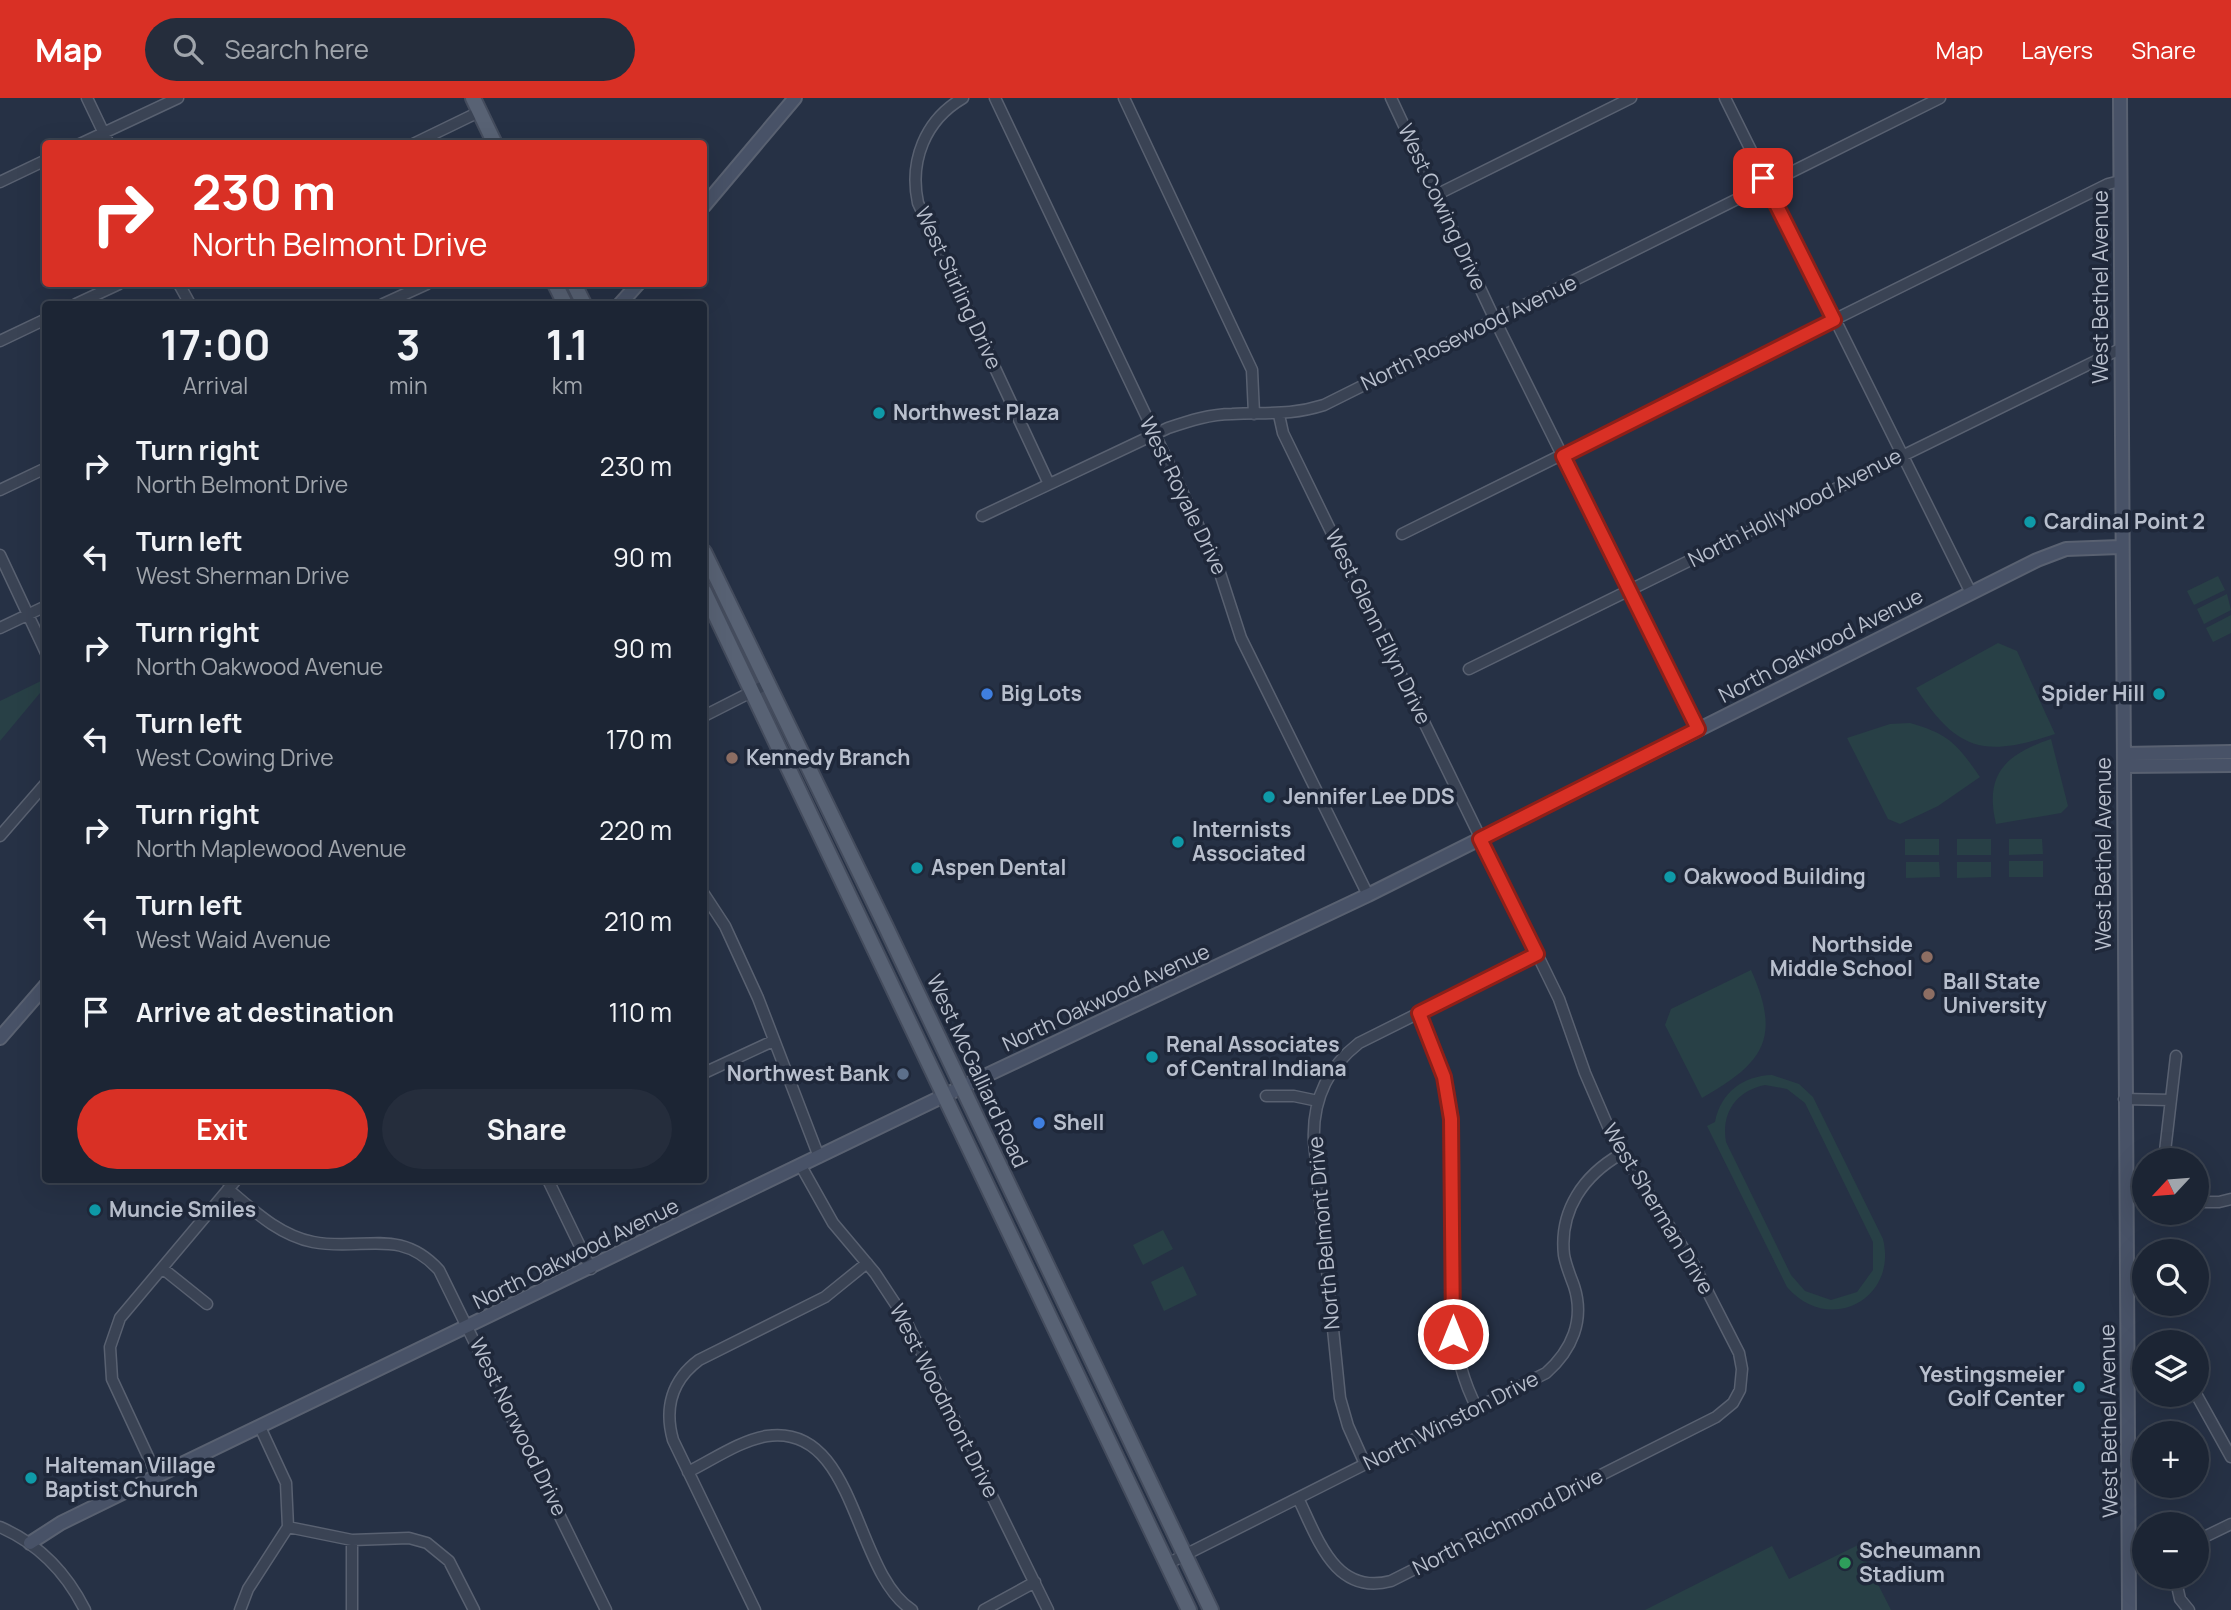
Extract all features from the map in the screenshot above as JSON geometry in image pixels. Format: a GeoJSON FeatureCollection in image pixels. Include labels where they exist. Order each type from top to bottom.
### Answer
{"type":"FeatureCollection","features":[{"type":"Feature","properties":{"kind":"main road"},"geometry":{"type":"LineString","coordinates":[[472,98],[493,140]]}},
{"type":"Feature","properties":{"kind":"main road","name":"West McGalliard Road"},"geometry":{"type":"LineString","coordinates":[[707,558],[1211,1610]]}},
{"type":"Feature","properties":{"kind":"main road","name":"West McGalliard Road"},"geometry":{"type":"LineString","coordinates":[[707,597],[1189,1610]]}},
{"type":"Feature","properties":{"kind":"street"},"geometry":{"type":"LineString","coordinates":[[87,98],[107,140]]}},
{"type":"Feature","properties":{"kind":"street"},"geometry":{"type":"LineString","coordinates":[[88,140],[178,98]]}},
{"type":"Feature","properties":{"kind":"street"},"geometry":{"type":"LineString","coordinates":[[707,202],[795,98]]}},
{"type":"Feature","properties":{"kind":"street","name":"West Stirling Drive"},"geometry":{"type":"LineString","coordinates":[[963,98],[936,121],[923,142],[915,168],[916,195],[923,219],[1049,484]]}},
{"type":"Feature","properties":{"kind":"street","name":"West Royale Drive"},"geometry":{"type":"LineString","coordinates":[[995,98],[1153,436],[1218,567],[1246,648],[1368,895]]}},
{"type":"Feature","properties":{"kind":"street"},"geometry":{"type":"LineString","coordinates":[[1124,98],[1252,370],[1254,414]]}},
{"type":"Feature","properties":{"kind":"street","name":"West Cowing Drive"},"geometry":{"type":"LineString","coordinates":[[1391,98],[1495,320],[1698,729]]}},
{"type":"Feature","properties":{"kind":"street"},"geometry":{"type":"LineString","coordinates":[[1436,195],[1631,98]]}},
{"type":"Feature","properties":{"kind":"street"},"geometry":{"type":"LineString","coordinates":[[1725,98],[1970,593]]}},
{"type":"Feature","properties":{"kind":"street","name":"North Rosewood Avenue"},"geometry":{"type":"LineString","coordinates":[[982,516],[1153,436],[1213,415],[1279,415],[1324,405],[1940,98]]}},
{"type":"Feature","properties":{"kind":"street","name":"West Bethel Avenue"},"geometry":{"type":"LineString","coordinates":[[2120,98],[2120,547],[2124,760],[2129,1610]]}},
{"type":"Feature","properties":{"kind":"street"},"geometry":{"type":"LineString","coordinates":[[421,140],[480,112]]}},
{"type":"Feature","properties":{"kind":"street"},"geometry":{"type":"LineString","coordinates":[[0,182],[42,162]]}},
{"type":"Feature","properties":{"kind":"street"},"geometry":{"type":"LineString","coordinates":[[1402,534],[2108,184],[2120,181]]}},
{"type":"Feature","properties":{"kind":"street"},"geometry":{"type":"LineString","coordinates":[[82,301],[112,287]]}},
{"type":"Feature","properties":{"kind":"street"},"geometry":{"type":"LineString","coordinates":[[390,301],[420,287]]}},
{"type":"Feature","properties":{"kind":"street"},"geometry":{"type":"LineString","coordinates":[[623,301],[635,287]]}},
{"type":"Feature","properties":{"kind":"street"},"geometry":{"type":"LineString","coordinates":[[0,341],[42,321]]}},
{"type":"Feature","properties":{"kind":"street","name":"North Hollywood Avenue"},"geometry":{"type":"LineString","coordinates":[[1469,669],[2120,349]]}},
{"type":"Feature","properties":{"kind":"street","name":"West Glenn Ellyn Drive"},"geometry":{"type":"LineString","coordinates":[[1279,415],[1283,433],[1480,839]]}},
{"type":"Feature","properties":{"kind":"street"},"geometry":{"type":"LineString","coordinates":[[0,490],[42,470]]}},
{"type":"Feature","properties":{"kind":"street","name":"North Oakwood Avenue"},"geometry":{"type":"LineString","coordinates":[[30,1543],[61,1523],[157,1476],[591,1269],[961,1087],[1368,895],[2037,560],[2066,549],[2120,547]]}},
{"type":"Feature","properties":{"kind":"street"},"geometry":{"type":"LineString","coordinates":[[0,555],[42,644]]}},
{"type":"Feature","properties":{"kind":"street"},"geometry":{"type":"LineString","coordinates":[[0,628],[42,608]]}},
{"type":"Feature","properties":{"kind":"street"},"geometry":{"type":"LineString","coordinates":[[707,714],[767,684]]}},
{"type":"Feature","properties":{"kind":"street"},"geometry":{"type":"LineString","coordinates":[[2124,760],[2231,752]]}},
{"type":"Feature","properties":{"kind":"street"},"geometry":{"type":"LineString","coordinates":[[2124,760],[2231,765]]}},
{"type":"Feature","properties":{"kind":"street"},"geometry":{"type":"LineString","coordinates":[[0,836],[42,788]]}},
{"type":"Feature","properties":{"kind":"street","name":"West Sherman Drive"},"geometry":{"type":"LineString","coordinates":[[1480,839],[1559,999],[1590,1086],[1621,1154],[1676,1235],[1711,1296],[1738,1353],[1742,1369],[1740,1390]]}},
{"type":"Feature","properties":{"kind":"street"},"geometry":{"type":"LineString","coordinates":[[707,899],[725,926],[820,1157]]}},
{"type":"Feature","properties":{"kind":"street","name":"North Belmont Drive"},"geometry":{"type":"LineString","coordinates":[[1365,1464],[1348,1426],[1338,1382],[1314,1142],[1318,1101],[1329,1076],[1350,1050],[1537,954]]}},
{"type":"Feature","properties":{"kind":"street"},"geometry":{"type":"LineString","coordinates":[[0,1038],[42,990]]}},
{"type":"Feature","properties":{"kind":"street"},"geometry":{"type":"LineString","coordinates":[[1419,1013],[1435,1050],[1449,1104],[1453,1143],[1453,1334],[1461,1375],[1477,1408]]}},
{"type":"Feature","properties":{"kind":"street"},"geometry":{"type":"LineString","coordinates":[[707,1072],[773,1041]]}},
{"type":"Feature","properties":{"kind":"street"},"geometry":{"type":"LineString","coordinates":[[2165,1148],[2176,1056]]}},
{"type":"Feature","properties":{"kind":"street"},"geometry":{"type":"LineString","coordinates":[[1266,1096],[1294,1096],[1318,1101]]}},
{"type":"Feature","properties":{"kind":"street"},"geometry":{"type":"LineString","coordinates":[[2124,1099],[2169,1100]]}},
{"type":"Feature","properties":{"kind":"street","name":"North Winston Drive"},"geometry":{"type":"LineString","coordinates":[[1167,1564],[1546,1373],[1568,1347],[1576,1329],[1578,1309],[1564,1255],[1567,1218],[1587,1180],[1602,1165],[1621,1154]]}},
{"type":"Feature","properties":{"kind":"street","name":"West Woodmont Drive"},"geometry":{"type":"LineString","coordinates":[[801,1166],[829,1217],[893,1298],[927,1360],[1048,1610]]}},
{"type":"Feature","properties":{"kind":"street"},"geometry":{"type":"LineString","coordinates":[[157,1476],[115,1386],[109,1363],[110,1346],[120,1318],[233,1183]]}},
{"type":"Feature","properties":{"kind":"street"},"geometry":{"type":"LineString","coordinates":[[549,1183],[591,1269]]}},
{"type":"Feature","properties":{"kind":"street","name":"West Norwood Drive"},"geometry":{"type":"LineString","coordinates":[[228,1189],[275,1227],[305,1240],[327,1245],[393,1243],[415,1250],[439,1270],[606,1610]]}},
{"type":"Feature","properties":{"kind":"street"},"geometry":{"type":"LineString","coordinates":[[2209,1202],[2231,1199]]}},
{"type":"Feature","properties":{"kind":"street"},"geometry":{"type":"LineString","coordinates":[[755,1610],[688,1472],[669,1426],[670,1402],[684,1373],[707,1355],[825,1297],[867,1263]]}},
{"type":"Feature","properties":{"kind":"street"},"geometry":{"type":"LineString","coordinates":[[162,1268],[207,1304]]}},
{"type":"Feature","properties":{"kind":"street","name":"North Richmond Drive"},"geometry":{"type":"LineString","coordinates":[[1298,1498],[1334,1567],[1359,1582],[1384,1583],[1716,1417],[1733,1403],[1740,1390]]}},
{"type":"Feature","properties":{"kind":"street"},"geometry":{"type":"LineString","coordinates":[[2203,1407],[2231,1457]]}},
{"type":"Feature","properties":{"kind":"street"},"geometry":{"type":"LineString","coordinates":[[240,1610],[248,1589],[288,1527],[286,1483],[260,1427]]}},
{"type":"Feature","properties":{"kind":"street"},"geometry":{"type":"LineString","coordinates":[[688,1472],[766,1436],[791,1438],[808,1445],[829,1462],[888,1587],[912,1610]]}},
{"type":"Feature","properties":{"kind":"street"},"geometry":{"type":"LineString","coordinates":[[2209,1535],[2231,1524]]}},
{"type":"Feature","properties":{"kind":"street"},"geometry":{"type":"LineString","coordinates":[[0,1527],[30,1543],[63,1574],[85,1610]]}},
{"type":"Feature","properties":{"kind":"street"},"geometry":{"type":"LineString","coordinates":[[288,1527],[352,1540],[409,1538],[427,1543],[449,1561],[474,1610]]}},
{"type":"Feature","properties":{"kind":"street"},"geometry":{"type":"LineString","coordinates":[[352,1540],[352,1610]]}},
{"type":"Feature","properties":{"kind":"street"},"geometry":{"type":"LineString","coordinates":[[984,1610],[1035,1582]]}},
{"type":"Feature","properties":{"kind":"street"},"geometry":{"type":"LineString","coordinates":[[2178,1589],[2180,1599],[2189,1610]]}},
{"type":"Feature","properties":{"kind":"green space"},"geometry":{"type":"Polygon","coordinates":[[[2218,576],[2225,590],[2194,605],[2187,591],[2218,576]]]}},
{"type":"Feature","properties":{"kind":"green space"},"geometry":{"type":"Polygon","coordinates":[[[2227,594],[2231,610],[2204,624],[2197,609],[2227,594]]]}},
{"type":"Feature","properties":{"kind":"green space"},"geometry":{"type":"Polygon","coordinates":[[[2231,615],[2231,633],[2213,642],[2206,628],[2231,615]]]}},
{"type":"Feature","properties":{"kind":"green space"},"geometry":{"type":"Polygon","coordinates":[[[1998,643],[2017,651],[2055,734],[2009,746],[1974,744],[1959,737],[1945,725],[1916,688],[1998,643]]]}},
{"type":"Feature","properties":{"kind":"green space"},"geometry":{"type":"Polygon","coordinates":[[[42,680],[42,691],[0,741],[0,701],[42,680]]]}},
{"type":"Feature","properties":{"kind":"green space"},"geometry":{"type":"Polygon","coordinates":[[[1910,723],[1934,731],[1951,742],[1980,777],[1938,806],[1900,824],[1888,819],[1847,738],[1890,724],[1910,723]]]}},
{"type":"Feature","properties":{"kind":"green space"},"geometry":{"type":"Polygon","coordinates":[[[2051,739],[2068,806],[2061,813],[1996,824],[1993,792],[2002,768],[2022,752],[2051,739]]]}},
{"type":"Feature","properties":{"kind":"green space"},"geometry":{"type":"Polygon","coordinates":[[[1905,839],[1939,839],[1939,855],[1905,855],[1905,839]]]}},
{"type":"Feature","properties":{"kind":"green space"},"geometry":{"type":"Polygon","coordinates":[[[1957,839],[1991,839],[1991,855],[1957,855],[1957,839]]]}},
{"type":"Feature","properties":{"kind":"green space"},"geometry":{"type":"Polygon","coordinates":[[[2009,839],[2042,839],[2043,854],[2009,855],[2009,839]]]}},
{"type":"Feature","properties":{"kind":"green space"},"geometry":{"type":"Polygon","coordinates":[[[2009,861],[2043,861],[2043,877],[2009,877],[2009,861]]]}},
{"type":"Feature","properties":{"kind":"green space"},"geometry":{"type":"Polygon","coordinates":[[[1906,862],[1939,862],[1940,877],[1906,878],[1906,862]]]}},
{"type":"Feature","properties":{"kind":"green space"},"geometry":{"type":"Polygon","coordinates":[[[1957,862],[1991,862],[1991,877],[1957,878],[1957,862]]]}},
{"type":"Feature","properties":{"kind":"green space"},"geometry":{"type":"Polygon","coordinates":[[[1751,970],[1765,1014],[1765,1032],[1761,1047],[1740,1073],[1702,1098],[1665,1025],[1671,1009],[1751,970]]]}},
{"type":"Feature","properties":{"kind":"green space"},"geometry":{"type":"Polygon","coordinates":[[[1772,1075],[1799,1084],[1813,1097],[1883,1239],[1885,1261],[1880,1279],[1870,1294],[1856,1304],[1839,1309],[1821,1308],[1804,1301],[1787,1287],[1707,1126],[1715,1122],[1728,1094],[1743,1082],[1772,1075]],[[1765,1085],[1746,1092],[1739,1098],[1728,1113],[1726,1142],[1791,1275],[1805,1291],[1831,1300],[1857,1292],[1873,1270],[1873,1242],[1805,1103],[1787,1089],[1765,1085]]]}},
{"type":"Feature","properties":{"kind":"green space"},"geometry":{"type":"Polygon","coordinates":[[[1163,1230],[1173,1249],[1143,1265],[1133,1245],[1163,1230]]]}},
{"type":"Feature","properties":{"kind":"green space"},"geometry":{"type":"Polygon","coordinates":[[[1183,1266],[1197,1295],[1164,1311],[1151,1282],[1183,1266]]]}},
{"type":"Feature","properties":{"kind":"green space","name":"Scheumann Stadium"},"geometry":{"type":"Polygon","coordinates":[[[1858,1545],[1891,1610],[1645,1610],[1772,1546],[1789,1579],[1858,1545]]]}},
{"type":"Feature","properties":{"kind":"place","name":"Northwest Plaza"},"geometry":{"type":"Point","coordinates":[879,413]}},
{"type":"Feature","properties":{"kind":"place","name":"Cardinal Point 2"},"geometry":{"type":"Point","coordinates":[2030,522]}},
{"type":"Feature","properties":{"kind":"place","name":"Big Lots"},"geometry":{"type":"Point","coordinates":[987,694]}},
{"type":"Feature","properties":{"kind":"place","name":"Spider Hill"},"geometry":{"type":"Point","coordinates":[2159,694]}},
{"type":"Feature","properties":{"kind":"place","name":"Kennedy Branch"},"geometry":{"type":"Point","coordinates":[732,758]}},
{"type":"Feature","properties":{"kind":"place","name":"Jennifer Lee DDS"},"geometry":{"type":"Point","coordinates":[1269,797]}},
{"type":"Feature","properties":{"kind":"place","name":"Internists Associated"},"geometry":{"type":"Point","coordinates":[1178,842]}},
{"type":"Feature","properties":{"kind":"place","name":"Aspen Dental"},"geometry":{"type":"Point","coordinates":[917,868]}},
{"type":"Feature","properties":{"kind":"place","name":"Oakwood Building"},"geometry":{"type":"Point","coordinates":[1670,877]}},
{"type":"Feature","properties":{"kind":"place","name":"Northside Middle School"},"geometry":{"type":"Point","coordinates":[1927,957]}},
{"type":"Feature","properties":{"kind":"place","name":"Ball State University"},"geometry":{"type":"Point","coordinates":[1929,994]}},
{"type":"Feature","properties":{"kind":"place","name":"Renal Associates of Central Indiana"},"geometry":{"type":"Point","coordinates":[1152,1057]}},
{"type":"Feature","properties":{"kind":"place","name":"Northwest Bank"},"geometry":{"type":"Point","coordinates":[903,1074]}},
{"type":"Feature","properties":{"kind":"place","name":"Shell"},"geometry":{"type":"Point","coordinates":[1039,1123]}},
{"type":"Feature","properties":{"kind":"place","name":"Muncie Smiles"},"geometry":{"type":"Point","coordinates":[95,1210]}},
{"type":"Feature","properties":{"kind":"place","name":"Yestingsmeier Golf Center"},"geometry":{"type":"Point","coordinates":[2079,1387]}},
{"type":"Feature","properties":{"kind":"place","name":"Halteman Village Baptist Church"},"geometry":{"type":"Point","coordinates":[31,1478]}},
{"type":"Feature","properties":{"kind":"place","name":"Scheumann Stadium"},"geometry":{"type":"Point","coordinates":[1845,1563]}},
{"type":"Feature","properties":{"kind":"route"},"geometry":{"type":"LineString","coordinates":[[1453,1334],[1451,1119],[1444,1077],[1419,1013],[1537,954],[1480,839],[1698,729],[1563,456],[1834,320],[1763,178]]}}]}
